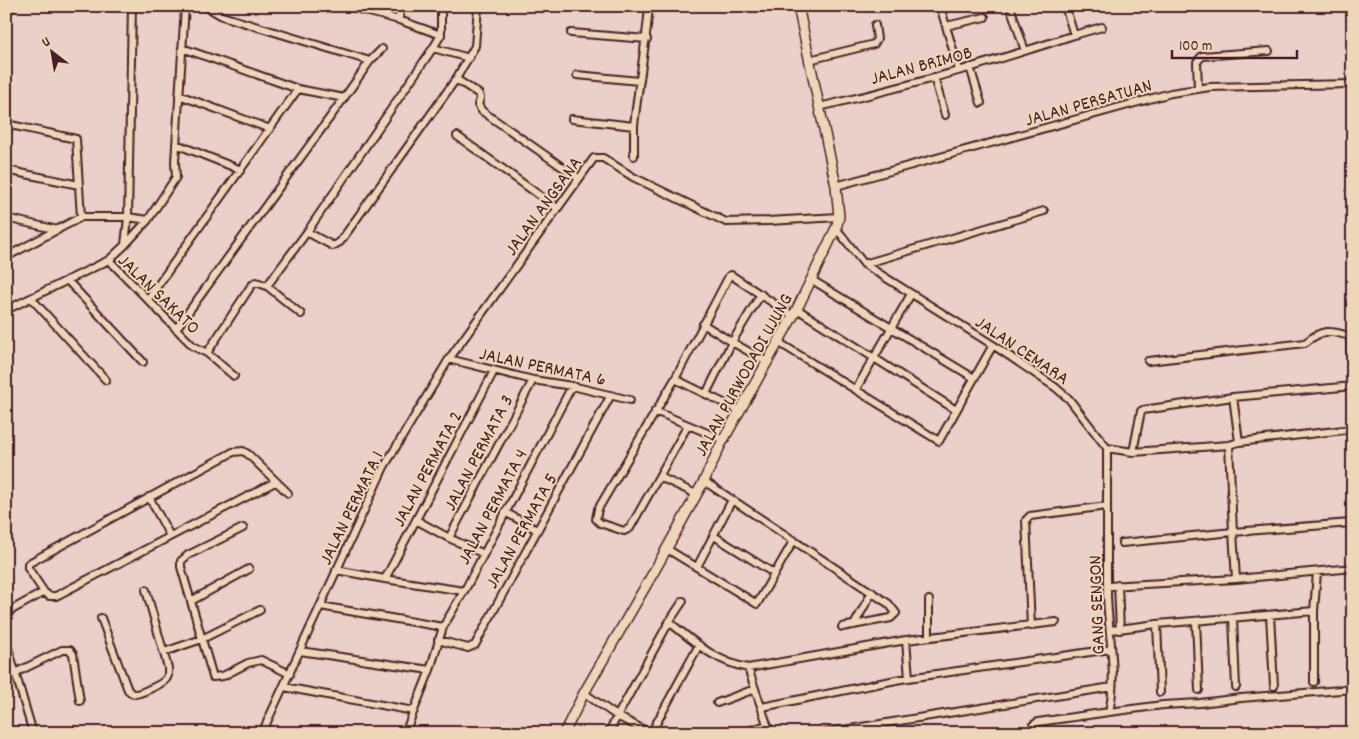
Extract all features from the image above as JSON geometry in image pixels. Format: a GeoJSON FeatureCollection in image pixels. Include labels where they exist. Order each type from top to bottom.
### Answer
{"type":"FeatureCollection","features":[{"type":"Feature","properties":{"kind":"street"},"geometry":{"type":"LineString","coordinates":[[125,245],[128,217],[132,6]]}},
{"type":"Feature","properties":{"kind":"street"},"geometry":{"type":"LineString","coordinates":[[109,260],[148,220],[176,177],[176,144],[185,6]]}},
{"type":"Feature","properties":{"kind":"street"},"geometry":{"type":"LineString","coordinates":[[205,6],[222,16],[370,61]]}},
{"type":"Feature","properties":{"kind":"street"},"geometry":{"type":"LineString","coordinates":[[347,6],[400,20],[441,35]]}},
{"type":"Feature","properties":{"kind":"street"},"geometry":{"type":"LineString","coordinates":[[400,6],[400,20]]}},
{"type":"Feature","properties":{"kind":"street"},"geometry":{"type":"LineString","coordinates":[[268,286],[433,48],[441,35],[442,6]]}},
{"type":"Feature","properties":{"kind":"street"},"geometry":{"type":"LineString","coordinates":[[307,232],[332,246],[340,242],[469,58],[476,46],[478,6]]}},
{"type":"Feature","properties":{"kind":"street"},"geometry":{"type":"LineString","coordinates":[[634,156],[634,126],[639,82],[647,39],[649,6]]}},
{"type":"Feature","properties":{"kind":"street","name":"JALAN PURWODADI UJUNG"},"geometry":{"type":"LineString","coordinates":[[564,733],[584,693],[667,548],[724,440],[795,313],[836,228],[839,218],[836,186],[798,6]]}},
{"type":"Feature","properties":{"kind":"street"},"geometry":{"type":"LineString","coordinates":[[940,6],[959,70]]}},
{"type":"Feature","properties":{"kind":"street"},"geometry":{"type":"LineString","coordinates":[[1010,6],[1028,51]]}},
{"type":"Feature","properties":{"kind":"street"},"geometry":{"type":"LineString","coordinates":[[1066,6],[1074,35]]}},
{"type":"Feature","properties":{"kind":"street"},"geometry":{"type":"LineString","coordinates":[[946,26],[985,16]]}},
{"type":"Feature","properties":{"kind":"street"},"geometry":{"type":"LineString","coordinates":[[809,60],[874,44],[877,39],[875,25]]}},
{"type":"Feature","properties":{"kind":"street","name":"JALAN BRIMOB"},"geometry":{"type":"LineString","coordinates":[[819,107],[1028,51],[1102,27]]}},
{"type":"Feature","properties":{"kind":"street"},"geometry":{"type":"LineString","coordinates":[[571,33],[647,39]]}},
{"type":"Feature","properties":{"kind":"street"},"geometry":{"type":"LineString","coordinates":[[182,48],[298,89],[344,98]]}},
{"type":"Feature","properties":{"kind":"street"},"geometry":{"type":"LineString","coordinates":[[433,48],[469,58]]}},
{"type":"Feature","properties":{"kind":"street"},"geometry":{"type":"LineString","coordinates":[[176,328],[370,61],[382,49]]}},
{"type":"Feature","properties":{"kind":"street"},"geometry":{"type":"LineString","coordinates":[[1198,89],[1197,62],[1202,56],[1269,52]]}},
{"type":"Feature","properties":{"kind":"street"},"geometry":{"type":"LineString","coordinates":[[970,67],[981,103]]}},
{"type":"Feature","properties":{"kind":"street"},"geometry":{"type":"LineString","coordinates":[[577,75],[639,82]]}},
{"type":"Feature","properties":{"kind":"street"},"geometry":{"type":"LineString","coordinates":[[934,77],[945,115]]}},
{"type":"Feature","properties":{"kind":"street"},"geometry":{"type":"LineString","coordinates":[[456,79],[479,94],[478,105],[482,111],[578,178]]}},
{"type":"Feature","properties":{"kind":"street","name":"JALAN PERSATUAN"},"geometry":{"type":"LineString","coordinates":[[836,186],[1171,93],[1210,87],[1353,84]]}},
{"type":"Feature","properties":{"kind":"street"},"geometry":{"type":"LineString","coordinates":[[148,300],[298,89]]}},
{"type":"Feature","properties":{"kind":"street"},"geometry":{"type":"LineString","coordinates":[[179,95],[270,129]]}},
{"type":"Feature","properties":{"kind":"street"},"geometry":{"type":"LineString","coordinates":[[572,119],[634,126]]}},
{"type":"Feature","properties":{"kind":"street"},"geometry":{"type":"LineString","coordinates":[[6,124],[76,139],[81,217]]}},
{"type":"Feature","properties":{"kind":"street"},"geometry":{"type":"LineString","coordinates":[[457,136],[557,208]]}},
{"type":"Feature","properties":{"kind":"street"},"geometry":{"type":"LineString","coordinates":[[176,144],[240,170]]}},
{"type":"Feature","properties":{"kind":"street","name":"JALAN ANGSANA"},"geometry":{"type":"LineString","coordinates":[[449,359],[594,158],[602,158],[633,176],[726,222],[839,218]]}},
{"type":"Feature","properties":{"kind":"street"},"geometry":{"type":"LineString","coordinates":[[6,170],[79,185]]}},
{"type":"Feature","properties":{"kind":"street"},"geometry":{"type":"LineString","coordinates":[[864,264],[1044,211]]}},
{"type":"Feature","properties":{"kind":"street"},"geometry":{"type":"LineString","coordinates":[[6,257],[81,217],[128,217],[148,220]]}},
{"type":"Feature","properties":{"kind":"street"},"geometry":{"type":"LineString","coordinates":[[6,218],[58,230]]}},
{"type":"Feature","properties":{"kind":"street","name":"JALAN CEMARA"},"geometry":{"type":"LineString","coordinates":[[836,228],[864,264],[993,345],[1055,387],[1069,399],[1108,448]]}},
{"type":"Feature","properties":{"kind":"street","name":"JALAN SAKATO"},"geometry":{"type":"LineString","coordinates":[[6,310],[109,260],[193,346],[207,353],[234,376]]}},
{"type":"Feature","properties":{"kind":"street"},"geometry":{"type":"LineString","coordinates":[[688,425],[660,477],[627,530],[624,531],[596,520],[598,509],[675,379],[730,276],[874,359],[956,410]]}},
{"type":"Feature","properties":{"kind":"street"},"geometry":{"type":"LineString","coordinates":[[67,280],[143,362]]}},
{"type":"Feature","properties":{"kind":"street"},"geometry":{"type":"LineString","coordinates":[[812,280],[974,378]]}},
{"type":"Feature","properties":{"kind":"street"},"geometry":{"type":"LineString","coordinates":[[207,353],[251,286],[256,282],[268,286],[301,314]]}},
{"type":"Feature","properties":{"kind":"street"},"geometry":{"type":"LineString","coordinates":[[706,394],[732,342],[761,294]]}},
{"type":"Feature","properties":{"kind":"street"},"geometry":{"type":"LineString","coordinates":[[856,389],[911,294]]}},
{"type":"Feature","properties":{"kind":"street"},"geometry":{"type":"LineString","coordinates":[[31,298],[106,380]]}},
{"type":"Feature","properties":{"kind":"street"},"geometry":{"type":"LineString","coordinates":[[703,324],[767,362]]}},
{"type":"Feature","properties":{"kind":"street"},"geometry":{"type":"LineString","coordinates":[[1148,361],[1305,342],[1317,333],[1332,331],[1350,336],[1351,352],[1353,353]]}},
{"type":"Feature","properties":{"kind":"street"},"geometry":{"type":"LineString","coordinates":[[778,342],[939,440],[993,345]]}},
{"type":"Feature","properties":{"kind":"street","name":"JALAN PERMATA 6"},"geometry":{"type":"LineString","coordinates":[[449,359],[533,380],[572,386],[630,400]]}},
{"type":"Feature","properties":{"kind":"street","name":"JALAN PERMATA 1"},"geometry":{"type":"LineString","coordinates":[[262,733],[384,467],[449,359]]}},
{"type":"Feature","properties":{"kind":"street","name":"JALAN PERMATA 2"},"geometry":{"type":"LineString","coordinates":[[385,579],[494,371]]}},
{"type":"Feature","properties":{"kind":"street"},"geometry":{"type":"LineString","coordinates":[[675,379],[740,411]]}},
{"type":"Feature","properties":{"kind":"street","name":"JALAN PERMATA 3"},"geometry":{"type":"LineString","coordinates":[[449,538],[533,380]]}},
{"type":"Feature","properties":{"kind":"street","name":"JALAN PERMATA 4"},"geometry":{"type":"LineString","coordinates":[[405,733],[430,670],[443,627],[484,554],[572,386]]}},
{"type":"Feature","properties":{"kind":"street"},"geometry":{"type":"LineString","coordinates":[[1133,452],[1142,410],[1233,397],[1353,386]]}},
{"type":"Feature","properties":{"kind":"street","name":"JALAN PERMATA 5"},"geometry":{"type":"LineString","coordinates":[[438,640],[468,648],[475,645],[611,395]]}},
{"type":"Feature","properties":{"kind":"street"},"geometry":{"type":"LineString","coordinates":[[1233,397],[1239,442]]}},
{"type":"Feature","properties":{"kind":"street"},"geometry":{"type":"LineString","coordinates":[[656,411],[724,440]]}},
{"type":"Feature","properties":{"kind":"street"},"geometry":{"type":"LineString","coordinates":[[1108,448],[1133,452],[1229,445],[1239,442],[1353,429]]}},
{"type":"Feature","properties":{"kind":"street"},"geometry":{"type":"LineString","coordinates":[[1229,445],[1236,578]]}},
{"type":"Feature","properties":{"kind":"street","name":"GANG SENGON"},"geometry":{"type":"LineString","coordinates":[[1108,448],[1108,586],[1112,687],[1109,712]]}},
{"type":"Feature","properties":{"kind":"street"},"geometry":{"type":"LineString","coordinates":[[275,482],[56,596],[49,596],[44,592],[28,568],[28,564],[38,557],[237,451],[243,451],[248,454],[288,493]]}},
{"type":"Feature","properties":{"kind":"street"},"geometry":{"type":"LineString","coordinates":[[660,477],[696,494]]}},
{"type":"Feature","properties":{"kind":"street"},"geometry":{"type":"LineString","coordinates":[[704,481],[872,592],[889,604],[896,613],[891,618],[842,627]]}},
{"type":"Feature","properties":{"kind":"street"},"geometry":{"type":"LineString","coordinates":[[149,498],[170,536]]}},
{"type":"Feature","properties":{"kind":"street"},"geometry":{"type":"LineString","coordinates":[[697,567],[732,500]]}},
{"type":"Feature","properties":{"kind":"street"},"geometry":{"type":"LineString","coordinates":[[1031,626],[1026,520],[1030,516],[1107,506]]}},
{"type":"Feature","properties":{"kind":"street"},"geometry":{"type":"LineString","coordinates":[[505,512],[537,530]]}},
{"type":"Feature","properties":{"kind":"street"},"geometry":{"type":"LineString","coordinates":[[416,520],[484,554]]}},
{"type":"Feature","properties":{"kind":"street"},"geometry":{"type":"LineString","coordinates":[[1122,543],[1351,523]]}},
{"type":"Feature","properties":{"kind":"street"},"geometry":{"type":"LineString","coordinates":[[243,528],[182,559],[181,567],[213,677],[223,676],[248,663],[261,660],[290,674]]}},
{"type":"Feature","properties":{"kind":"street"},"geometry":{"type":"LineString","coordinates":[[714,536],[775,574]]}},
{"type":"Feature","properties":{"kind":"street"},"geometry":{"type":"LineString","coordinates":[[667,548],[757,604],[794,540]]}},
{"type":"Feature","properties":{"kind":"street"},"geometry":{"type":"LineString","coordinates":[[1108,586],[1353,568]]}},
{"type":"Feature","properties":{"kind":"street"},"geometry":{"type":"LineString","coordinates":[[191,601],[249,569]]}},
{"type":"Feature","properties":{"kind":"street"},"geometry":{"type":"LineString","coordinates":[[336,570],[464,591]]}},
{"type":"Feature","properties":{"kind":"street"},"geometry":{"type":"LineString","coordinates":[[1314,682],[1314,611],[1317,572]]}},
{"type":"Feature","properties":{"kind":"street"},"geometry":{"type":"LineString","coordinates":[[1118,585],[1120,630]]}},
{"type":"Feature","properties":{"kind":"street"},"geometry":{"type":"LineString","coordinates":[[101,618],[126,686],[130,692],[136,694],[166,680],[168,675],[164,652],[146,590]]}},
{"type":"Feature","properties":{"kind":"street"},"geometry":{"type":"LineString","coordinates":[[6,613],[44,592]]}},
{"type":"Feature","properties":{"kind":"street"},"geometry":{"type":"LineString","coordinates":[[854,625],[872,592]]}},
{"type":"Feature","properties":{"kind":"street"},"geometry":{"type":"LineString","coordinates":[[929,600],[929,637]]}},
{"type":"Feature","properties":{"kind":"street"},"geometry":{"type":"LineString","coordinates":[[608,733],[669,622],[683,601]]}},
{"type":"Feature","properties":{"kind":"street"},"geometry":{"type":"LineString","coordinates":[[320,606],[443,627]]}},
{"type":"Feature","properties":{"kind":"street"},"geometry":{"type":"LineString","coordinates":[[164,652],[202,639],[260,610]]}},
{"type":"Feature","properties":{"kind":"street"},"geometry":{"type":"LineString","coordinates":[[1111,630],[1157,624],[1314,611]]}},
{"type":"Feature","properties":{"kind":"street"},"geometry":{"type":"LineString","coordinates":[[1270,615],[1274,686]]}},
{"type":"Feature","properties":{"kind":"street"},"geometry":{"type":"LineString","coordinates":[[1232,618],[1236,687]]}},
{"type":"Feature","properties":{"kind":"street"},"geometry":{"type":"LineString","coordinates":[[1196,621],[1199,690]]}},
{"type":"Feature","properties":{"kind":"street"},"geometry":{"type":"LineString","coordinates":[[669,622],[714,657],[748,668],[906,640],[1056,622]]}},
{"type":"Feature","properties":{"kind":"street"},"geometry":{"type":"LineString","coordinates":[[1157,624],[1160,692]]}},
{"type":"Feature","properties":{"kind":"street"},"geometry":{"type":"LineString","coordinates":[[906,640],[909,678]]}},
{"type":"Feature","properties":{"kind":"street"},"geometry":{"type":"LineString","coordinates":[[6,641],[34,733]]}},
{"type":"Feature","properties":{"kind":"street"},"geometry":{"type":"LineString","coordinates":[[584,693],[617,716],[650,733],[699,645]]}},
{"type":"Feature","properties":{"kind":"street"},"geometry":{"type":"LineString","coordinates":[[762,706],[909,678],[1111,649]]}},
{"type":"Feature","properties":{"kind":"street"},"geometry":{"type":"LineString","coordinates":[[15,673],[62,650],[70,650],[73,654],[80,701]]}},
{"type":"Feature","properties":{"kind":"street"},"geometry":{"type":"LineString","coordinates":[[300,651],[430,670]]}},
{"type":"Feature","properties":{"kind":"street"},"geometry":{"type":"LineString","coordinates":[[748,668],[770,733]]}},
{"type":"Feature","properties":{"kind":"street"},"geometry":{"type":"LineString","coordinates":[[284,687],[414,711]]}},
{"type":"Feature","properties":{"kind":"street"},"geometry":{"type":"LineString","coordinates":[[824,733],[1112,687]]}},
{"type":"Feature","properties":{"kind":"street"},"geometry":{"type":"LineString","coordinates":[[1034,733],[1033,725],[1038,722],[1163,705],[1353,688]]}},
{"type":"Feature","properties":{"kind":"street"},"geometry":{"type":"LineString","coordinates":[[717,703],[756,689]]}},
{"type":"Feature","properties":{"kind":"street"},"geometry":{"type":"LineString","coordinates":[[742,733],[767,725]]}}]}
